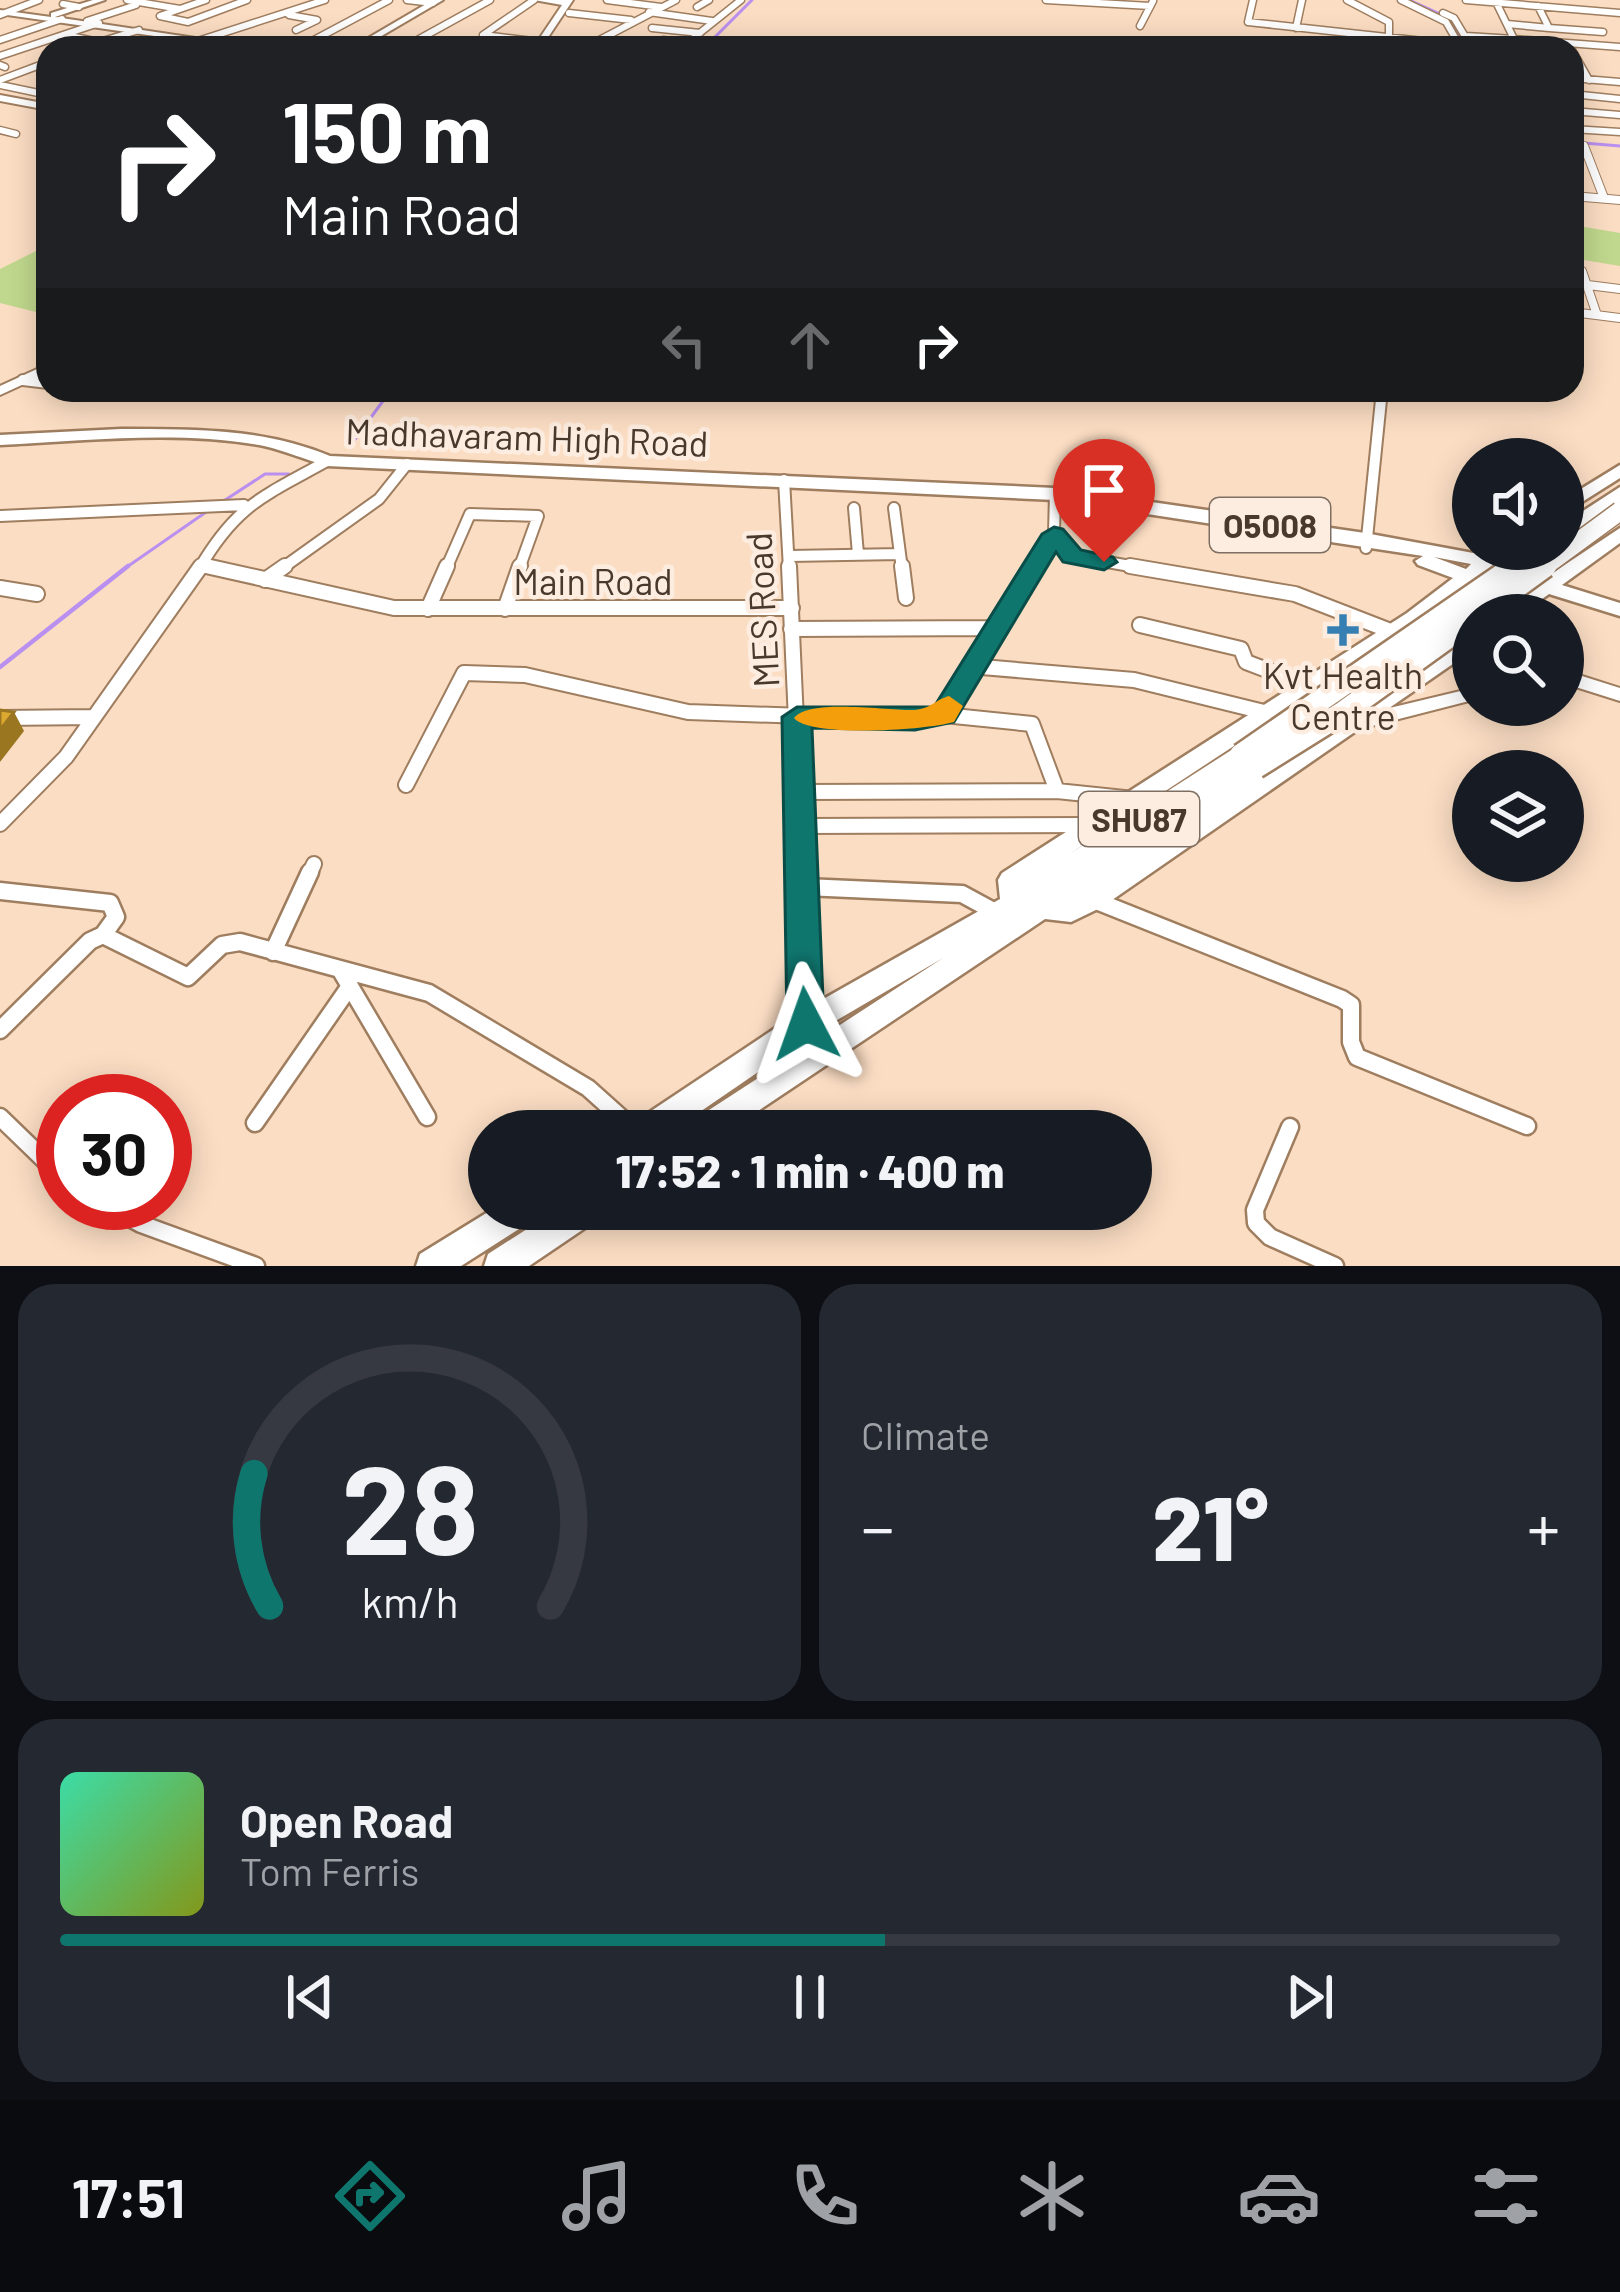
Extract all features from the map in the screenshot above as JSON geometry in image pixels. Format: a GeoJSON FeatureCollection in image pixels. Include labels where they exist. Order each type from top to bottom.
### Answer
{"type":"FeatureCollection","features":[{"type":"Feature","properties":{"kind":"main road","name":"Madhavaram High Road"},"geometry":{"type":"LineString","coordinates":[[0,440],[174,436],[290,444],[326,461],[396,466],[1055,497]]}},
{"type":"Feature","properties":{"kind":"main road"},"geometry":{"type":"LineString","coordinates":[[1584,494],[1620,470]]}},
{"type":"Feature","properties":{"kind":"main road"},"geometry":{"type":"LineString","coordinates":[[1584,520],[1620,493]]}},
{"type":"Feature","properties":{"kind":"main road","name":"O5008"},"geometry":{"type":"LineString","coordinates":[[1055,497],[1366,544],[1433,562],[1452,562]]}},
{"type":"Feature","properties":{"kind":"main road","name":"SHU87"},"geometry":{"type":"LineString","coordinates":[[1508,594],[1620,512]]}},
{"type":"Feature","properties":{"kind":"main road"},"geometry":{"type":"LineString","coordinates":[[1535,594],[1620,534]]}},
{"type":"Feature","properties":{"kind":"main road"},"geometry":{"type":"LineString","coordinates":[[1584,549],[1593,554]]}},
{"type":"Feature","properties":{"kind":"main road"},"geometry":{"type":"LineString","coordinates":[[1452,655],[1093,900],[1072,912],[1017,908],[1011,880],[1414,618],[1475,570]]}},
{"type":"Feature","properties":{"kind":"main road","name":"SHU87"},"geometry":{"type":"LineString","coordinates":[[733,1110],[1017,908],[1249,761],[1511,570]]}},
{"type":"Feature","properties":{"kind":"main road"},"geometry":{"type":"LineString","coordinates":[[1550,583],[1620,605]]}},
{"type":"Feature","properties":{"kind":"main road"},"geometry":{"type":"LineString","coordinates":[[1414,618],[1452,635]]}},
{"type":"Feature","properties":{"kind":"main road","name":"SHU87"},"geometry":{"type":"LineString","coordinates":[[1249,761],[1344,712],[1452,634]]}},
{"type":"Feature","properties":{"kind":"main road","name":"SHU87"},"geometry":{"type":"LineString","coordinates":[[678,1110],[806,1024],[1017,908]]}},
{"type":"Feature","properties":{"kind":"main road"},"geometry":{"type":"LineString","coordinates":[[432,1266],[489,1230]]}},
{"type":"Feature","properties":{"kind":"main road"},"geometry":{"type":"LineString","coordinates":[[500,1266],[554,1230]]}},
{"type":"Feature","properties":{"kind":"street"},"geometry":{"type":"LineString","coordinates":[[3,14],[39,0]]}},
{"type":"Feature","properties":{"kind":"street"},"geometry":{"type":"LineString","coordinates":[[47,17],[101,0]]}},
{"type":"Feature","properties":{"kind":"street"},"geometry":{"type":"LineString","coordinates":[[127,0],[180,9]]}},
{"type":"Feature","properties":{"kind":"street"},"geometry":{"type":"LineString","coordinates":[[206,0],[160,16],[228,29]]}},
{"type":"Feature","properties":{"kind":"street"},"geometry":{"type":"LineString","coordinates":[[188,22],[247,0]]}},
{"type":"Feature","properties":{"kind":"street"},"geometry":{"type":"LineString","coordinates":[[288,15],[325,0]]}},
{"type":"Feature","properties":{"kind":"street"},"geometry":{"type":"LineString","coordinates":[[321,36],[388,0]]}},
{"type":"Feature","properties":{"kind":"street"},"geometry":{"type":"LineString","coordinates":[[407,0],[436,2]]}},
{"type":"Feature","properties":{"kind":"street"},"geometry":{"type":"LineString","coordinates":[[426,36],[490,0]]}},
{"type":"Feature","properties":{"kind":"street"},"geometry":{"type":"LineString","coordinates":[[489,36],[483,35],[536,0],[632,21]]}},
{"type":"Feature","properties":{"kind":"street"},"geometry":{"type":"LineString","coordinates":[[607,0],[662,7]]}},
{"type":"Feature","properties":{"kind":"street"},"geometry":{"type":"LineString","coordinates":[[602,36],[676,0]]}},
{"type":"Feature","properties":{"kind":"street"},"geometry":{"type":"LineString","coordinates":[[697,7],[709,0]]}},
{"type":"Feature","properties":{"kind":"street"},"geometry":{"type":"LineString","coordinates":[[696,36],[740,0]]}},
{"type":"Feature","properties":{"kind":"street"},"geometry":{"type":"LineString","coordinates":[[1046,0],[1103,6],[1152,3]]}},
{"type":"Feature","properties":{"kind":"street"},"geometry":{"type":"LineString","coordinates":[[1252,0],[1248,22],[1371,36]]}},
{"type":"Feature","properties":{"kind":"street"},"geometry":{"type":"LineString","coordinates":[[1296,28],[1302,0]]}},
{"type":"Feature","properties":{"kind":"street"},"geometry":{"type":"LineString","coordinates":[[1347,0],[1390,22],[1389,36]]}},
{"type":"Feature","properties":{"kind":"street"},"geometry":{"type":"LineString","coordinates":[[1401,0],[1446,22],[1454,36]]}},
{"type":"Feature","properties":{"kind":"street"},"geometry":{"type":"LineString","coordinates":[[1414,0],[1452,17],[1466,36]]}},
{"type":"Feature","properties":{"kind":"street"},"geometry":{"type":"LineString","coordinates":[[1466,0],[1558,4],[1620,13]]}},
{"type":"Feature","properties":{"kind":"street"},"geometry":{"type":"LineString","coordinates":[[1605,0],[1608,12]]}},
{"type":"Feature","properties":{"kind":"street"},"geometry":{"type":"LineString","coordinates":[[84,22],[145,2]]}},
{"type":"Feature","properties":{"kind":"street"},"geometry":{"type":"LineString","coordinates":[[376,36],[436,2]]}},
{"type":"Feature","properties":{"kind":"street"},"geometry":{"type":"LineString","coordinates":[[1496,2],[1512,36]]}},
{"type":"Feature","properties":{"kind":"street"},"geometry":{"type":"LineString","coordinates":[[623,10],[634,3]]}},
{"type":"Feature","properties":{"kind":"street"},"geometry":{"type":"LineString","coordinates":[[1140,26],[1152,3]]}},
{"type":"Feature","properties":{"kind":"street"},"geometry":{"type":"LineString","coordinates":[[63,4],[79,7]]}},
{"type":"Feature","properties":{"kind":"street"},"geometry":{"type":"LineString","coordinates":[[549,36],[571,4]]}},
{"type":"Feature","properties":{"kind":"street"},"geometry":{"type":"LineString","coordinates":[[1452,17],[1458,13],[1453,4]]}},
{"type":"Feature","properties":{"kind":"street"},"geometry":{"type":"LineString","coordinates":[[1093,19],[1103,6]]}},
{"type":"Feature","properties":{"kind":"street"},"geometry":{"type":"LineString","coordinates":[[1538,6],[1549,28]]}},
{"type":"Feature","properties":{"kind":"street"},"geometry":{"type":"LineString","coordinates":[[1593,10],[1603,32],[1619,48]]}},
{"type":"Feature","properties":{"kind":"street"},"geometry":{"type":"LineString","coordinates":[[648,12],[712,21]]}},
{"type":"Feature","properties":{"kind":"street"},"geometry":{"type":"LineString","coordinates":[[3,14],[172,36]]}},
{"type":"Feature","properties":{"kind":"street"},"geometry":{"type":"LineString","coordinates":[[209,36],[273,14],[317,20],[296,30]]}},
{"type":"Feature","properties":{"kind":"street"},"geometry":{"type":"LineString","coordinates":[[1343,33],[1345,14]]}},
{"type":"Feature","properties":{"kind":"street"},"geometry":{"type":"LineString","coordinates":[[0,40],[62,19]]}},
{"type":"Feature","properties":{"kind":"street"},"geometry":{"type":"LineString","coordinates":[[61,36],[98,23]]}},
{"type":"Feature","properties":{"kind":"street"},"geometry":{"type":"LineString","coordinates":[[1507,25],[1603,32]]}},
{"type":"Feature","properties":{"kind":"street"},"geometry":{"type":"LineString","coordinates":[[652,28],[700,33]]}},
{"type":"Feature","properties":{"kind":"street"},"geometry":{"type":"LineString","coordinates":[[118,36],[139,29]]}},
{"type":"Feature","properties":{"kind":"street"},"geometry":{"type":"LineString","coordinates":[[64,35],[69,36]]}},
{"type":"Feature","properties":{"kind":"street"},"geometry":{"type":"LineString","coordinates":[[0,56],[36,44]]}},
{"type":"Feature","properties":{"kind":"street"},"geometry":{"type":"LineString","coordinates":[[27,47],[36,49]]}},
{"type":"Feature","properties":{"kind":"street"},"geometry":{"type":"LineString","coordinates":[[1584,47],[1619,48]]}},
{"type":"Feature","properties":{"kind":"street"},"geometry":{"type":"LineString","coordinates":[[0,82],[36,67]]}},
{"type":"Feature","properties":{"kind":"street"},"geometry":{"type":"LineString","coordinates":[[1584,71],[1589,80]]}},
{"type":"Feature","properties":{"kind":"street"},"geometry":{"type":"LineString","coordinates":[[1584,79],[1620,82]]}},
{"type":"Feature","properties":{"kind":"street"},"geometry":{"type":"LineString","coordinates":[[0,82],[36,91]]}},
{"type":"Feature","properties":{"kind":"street"},"geometry":{"type":"LineString","coordinates":[[1584,95],[1620,99]]}},
{"type":"Feature","properties":{"kind":"street"},"geometry":{"type":"LineString","coordinates":[[0,98],[36,105]]}},
{"type":"Feature","properties":{"kind":"street"},"geometry":{"type":"LineString","coordinates":[[1584,112],[1620,115]]}},
{"type":"Feature","properties":{"kind":"street"},"geometry":{"type":"LineString","coordinates":[[1584,129],[1620,133]]}},
{"type":"Feature","properties":{"kind":"street"},"geometry":{"type":"LineString","coordinates":[[0,130],[16,134]]}},
{"type":"Feature","properties":{"kind":"street"},"geometry":{"type":"LineString","coordinates":[[1584,146],[1604,198]]}},
{"type":"Feature","properties":{"kind":"street"},"geometry":{"type":"LineString","coordinates":[[1584,197],[1620,200]]}},
{"type":"Feature","properties":{"kind":"street"},"geometry":{"type":"LineString","coordinates":[[1584,284],[1620,290]]}},
{"type":"Feature","properties":{"kind":"street"},"geometry":{"type":"LineString","coordinates":[[1584,284],[1598,315]]}},
{"type":"Feature","properties":{"kind":"street"},"geometry":{"type":"LineString","coordinates":[[1584,313],[1620,318]]}},
{"type":"Feature","properties":{"kind":"street"},"geometry":{"type":"LineString","coordinates":[[0,391],[36,374]]}},
{"type":"Feature","properties":{"kind":"street"},"geometry":{"type":"LineString","coordinates":[[23,380],[36,382]]}},
{"type":"Feature","properties":{"kind":"street"},"geometry":{"type":"LineString","coordinates":[[1366,544],[1381,402]]}},
{"type":"Feature","properties":{"kind":"street"},"geometry":{"type":"LineString","coordinates":[[0,824],[66,757],[202,565],[214,533],[244,505],[326,461]]}},
{"type":"Feature","properties":{"kind":"street"},"geometry":{"type":"LineString","coordinates":[[265,580],[379,499],[396,466]]}},
{"type":"Feature","properties":{"kind":"street","name":"MES Road"},"geometry":{"type":"LineString","coordinates":[[783,484],[802,792],[801,966],[806,1024]]}},
{"type":"Feature","properties":{"kind":"street"},"geometry":{"type":"LineString","coordinates":[[944,715],[1054,534],[1055,497]]}},
{"type":"Feature","properties":{"kind":"street"},"geometry":{"type":"LineString","coordinates":[[0,516],[244,505]]}},
{"type":"Feature","properties":{"kind":"street"},"geometry":{"type":"LineString","coordinates":[[854,508],[858,554]]}},
{"type":"Feature","properties":{"kind":"street"},"geometry":{"type":"LineString","coordinates":[[894,508],[906,598]]}},
{"type":"Feature","properties":{"kind":"street"},"geometry":{"type":"LineString","coordinates":[[428,609],[470,514],[538,516],[505,609]]}},
{"type":"Feature","properties":{"kind":"street"},"geometry":{"type":"LineString","coordinates":[[1054,534],[1072,556],[1295,594],[1393,632]]}},
{"type":"Feature","properties":{"kind":"street"},"geometry":{"type":"LineString","coordinates":[[790,556],[899,554]]}},
{"type":"Feature","properties":{"kind":"street","name":"Main Road"},"geometry":{"type":"LineString","coordinates":[[202,565],[394,608],[792,608]]}},
{"type":"Feature","properties":{"kind":"street"},"geometry":{"type":"LineString","coordinates":[[0,588],[37,594]]}},
{"type":"Feature","properties":{"kind":"street"},"geometry":{"type":"LineString","coordinates":[[1140,625],[1241,649],[1246,662],[1311,686]]}},
{"type":"Feature","properties":{"kind":"street"},"geometry":{"type":"LineString","coordinates":[[791,629],[995,628]]}},
{"type":"Feature","properties":{"kind":"street"},"geometry":{"type":"LineString","coordinates":[[970,666],[1133,680],[1270,714]]}},
{"type":"Feature","properties":{"kind":"street"},"geometry":{"type":"LineString","coordinates":[[406,784],[464,673],[525,675],[658,709],[915,720],[944,715],[1032,724],[1057,791]]}},
{"type":"Feature","properties":{"kind":"street"},"geometry":{"type":"LineString","coordinates":[[1584,683],[1620,694]]}},
{"type":"Feature","properties":{"kind":"street"},"geometry":{"type":"LineString","coordinates":[[1352,724],[1452,699]]}},
{"type":"Feature","properties":{"kind":"street"},"geometry":{"type":"LineString","coordinates":[[0,718],[94,717]]}},
{"type":"Feature","properties":{"kind":"street"},"geometry":{"type":"LineString","coordinates":[[802,792],[1057,791],[1136,799]]}},
{"type":"Feature","properties":{"kind":"street"},"geometry":{"type":"LineString","coordinates":[[801,826],[1092,825]]}},
{"type":"Feature","properties":{"kind":"street"},"geometry":{"type":"LineString","coordinates":[[273,952],[314,864]]}},
{"type":"Feature","properties":{"kind":"street"},"geometry":{"type":"LineString","coordinates":[[805,887],[962,894],[1017,908]]}},
{"type":"Feature","properties":{"kind":"street"},"geometry":{"type":"LineString","coordinates":[[0,891],[110,903],[116,917],[103,935],[90,941],[0,1030]]}},
{"type":"Feature","properties":{"kind":"street"},"geometry":{"type":"LineString","coordinates":[[1093,900],[1342,999],[1351,1005],[1351,1042],[1357,1057],[1527,1126]]}},
{"type":"Feature","properties":{"kind":"street"},"geometry":{"type":"LineString","coordinates":[[103,935],[188,977],[231,942],[345,978],[429,993],[588,1088],[613,1110]]}},
{"type":"Feature","properties":{"kind":"street"},"geometry":{"type":"LineString","coordinates":[[345,978],[427,1117]]}},
{"type":"Feature","properties":{"kind":"street"},"geometry":{"type":"LineString","coordinates":[[255,1123],[345,978]]}},
{"type":"Feature","properties":{"kind":"street"},"geometry":{"type":"LineString","coordinates":[[0,1117],[36,1152]]}},
{"type":"Feature","properties":{"kind":"street"},"geometry":{"type":"LineString","coordinates":[[1289,1127],[1255,1210],[1256,1223],[1270,1238],[1335,1266]]}},
{"type":"Feature","properties":{"kind":"street"},"geometry":{"type":"LineString","coordinates":[[157,1230],[256,1266]]}},
{"type":"Feature","properties":{"kind":"green space"},"geometry":{"type":"Polygon","coordinates":[[[1584,227],[1620,233],[1620,266],[1584,260],[1584,227]]]}},
{"type":"Feature","properties":{"kind":"green space"},"geometry":{"type":"Polygon","coordinates":[[[36,251],[36,312],[0,303],[0,269],[36,251]]]}},
{"type":"Feature","properties":{"kind":"building"},"geometry":{"type":"Polygon","coordinates":[[[0,710],[14,712],[0,730],[0,710]]]}},
{"type":"Feature","properties":{"kind":"waterway"},"geometry":{"type":"LineString","coordinates":[[716,36],[752,0]]}},
{"type":"Feature","properties":{"kind":"waterway"},"geometry":{"type":"LineString","coordinates":[[1409,0],[1449,18],[1460,36]]}},
{"type":"Feature","properties":{"kind":"waterway"},"geometry":{"type":"LineString","coordinates":[[1584,143],[1620,146]]}},
{"type":"Feature","properties":{"kind":"waterway"},"geometry":{"type":"LineString","coordinates":[[350,446],[382,402]]}},
{"type":"Feature","properties":{"kind":"waterway"},"geometry":{"type":"LineString","coordinates":[[219,504],[265,474],[289,474]]}},
{"type":"Feature","properties":{"kind":"waterway"},"geometry":{"type":"LineString","coordinates":[[126,568],[209,510]]}},
{"type":"Feature","properties":{"kind":"waterway"},"geometry":{"type":"LineString","coordinates":[[0,667],[126,568]]}},
{"type":"Feature","properties":{"kind":"slow traffic"},"geometry":{"type":"LineString","coordinates":[[809,718],[915,720],[944,715],[949,706]]}},
{"type":"Feature","properties":{"kind":"place","name":"Kvt Health Centre"},"geometry":{"type":"Point","coordinates":[1343,630]}},
{"type":"Feature","properties":{"kind":"route"},"geometry":{"type":"LineString","coordinates":[[806,1024],[797,717],[915,720],[944,715],[1054,534],[1072,556],[1104,562]]}}]}
